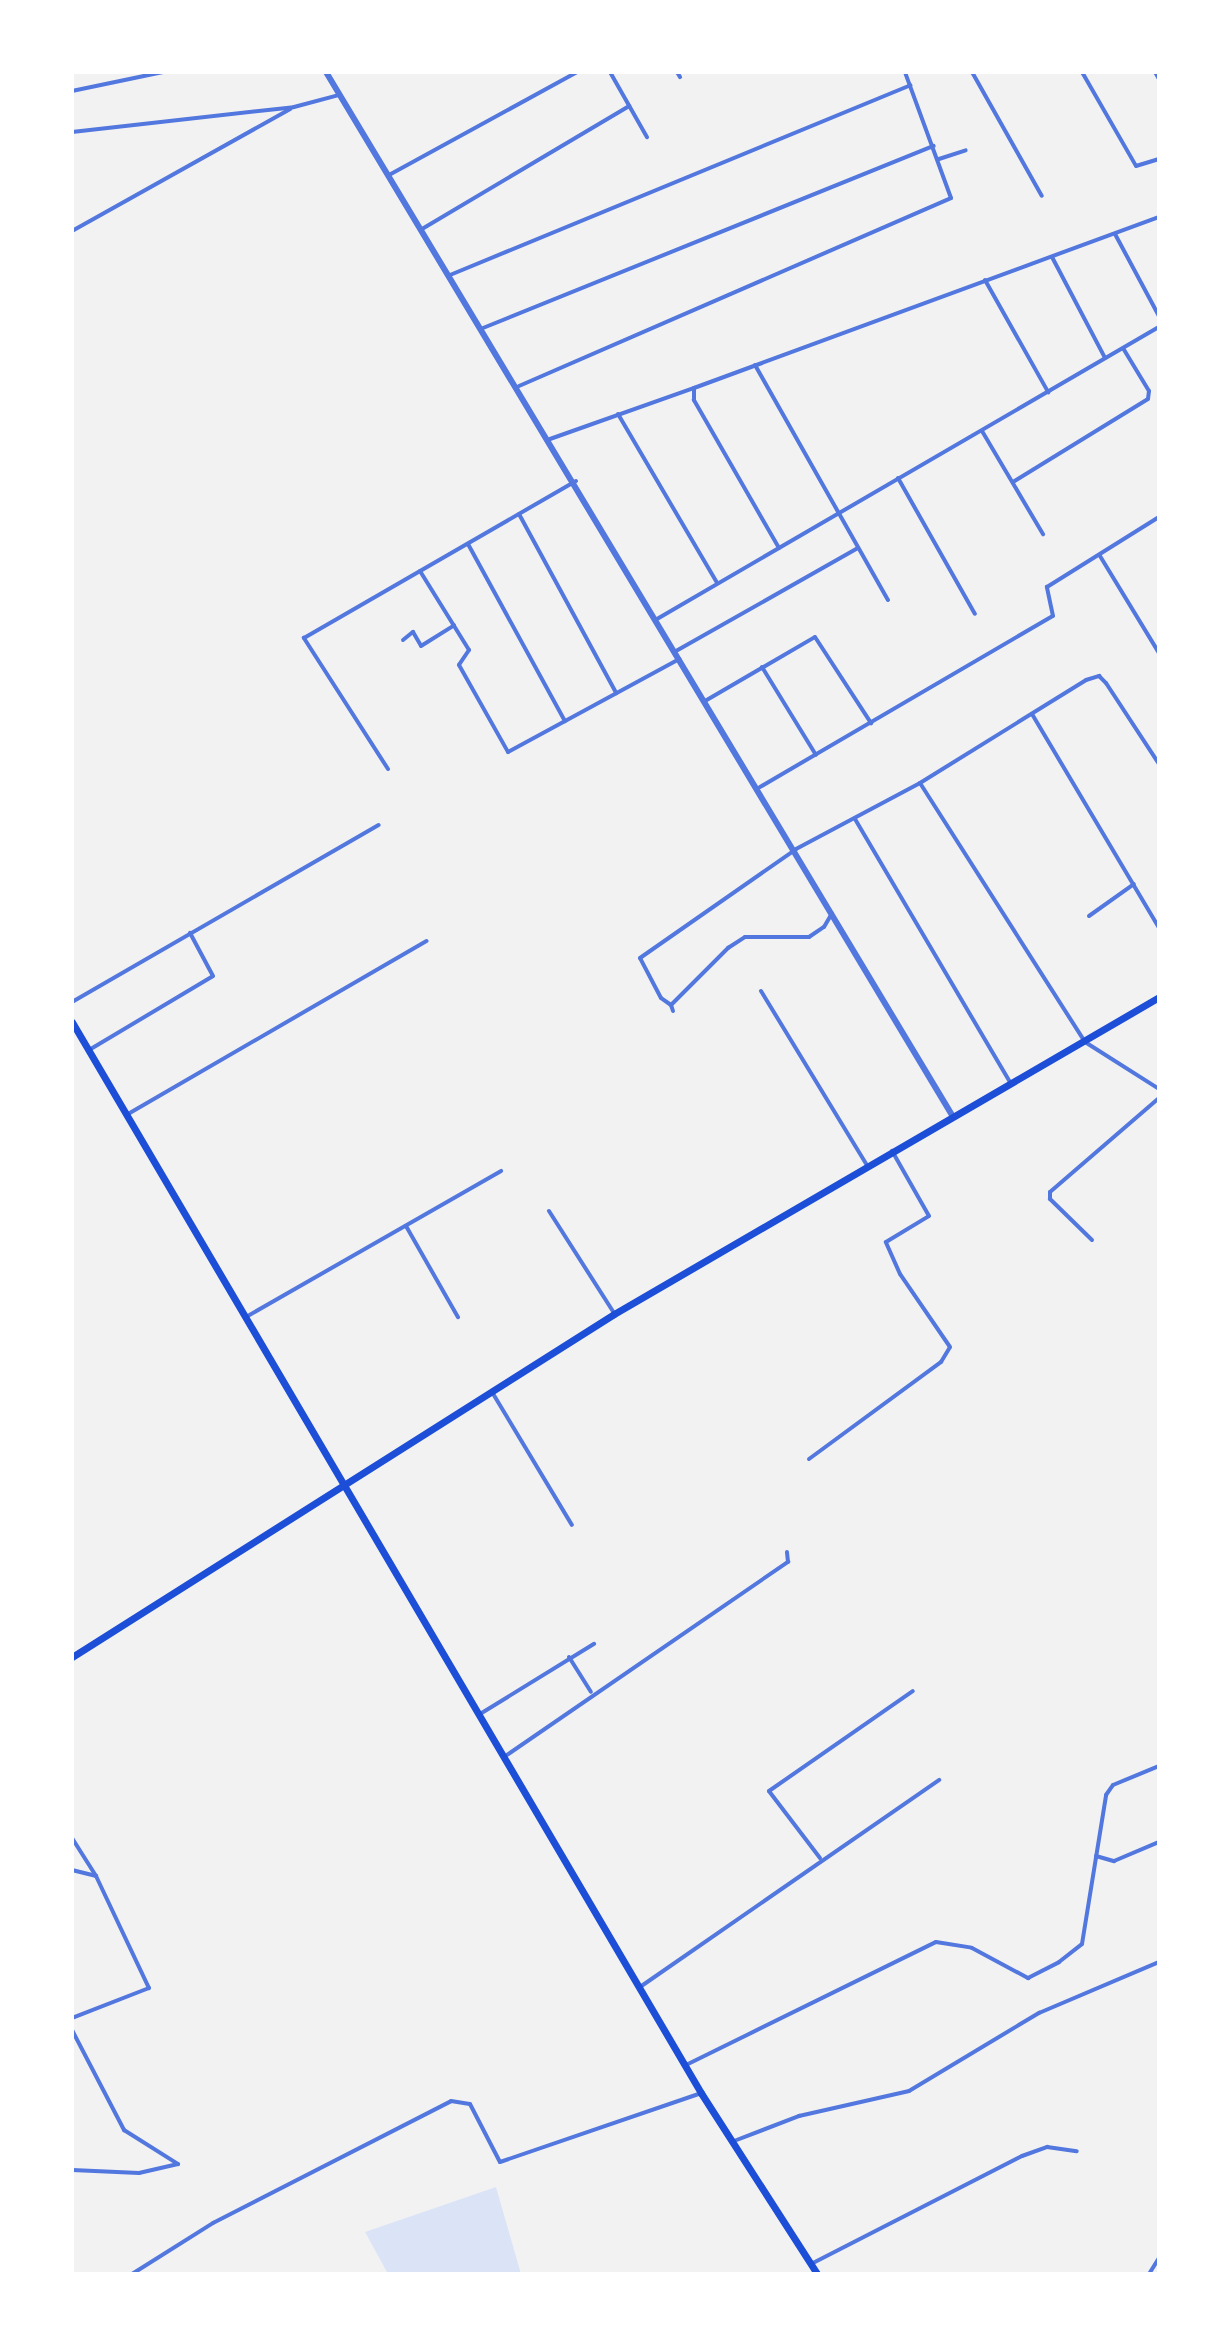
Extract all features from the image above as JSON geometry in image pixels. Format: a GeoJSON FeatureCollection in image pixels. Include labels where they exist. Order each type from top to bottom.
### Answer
{"type":"FeatureCollection","features":[{"type":"Feature","properties":{"kind":"main road"},"geometry":{"type":"LineString","coordinates":[[72,1657],[614,1314],[891,1150],[1159,997]]}},
{"type":"Feature","properties":{"kind":"main road"},"geometry":{"type":"LineString","coordinates":[[72,1022],[688,2064],[701,2093],[817,2274]]}},
{"type":"Feature","properties":{"kind":"street"},"geometry":{"type":"LineString","coordinates":[[72,91],[163,72]]}},
{"type":"Feature","properties":{"kind":"street"},"geometry":{"type":"LineString","coordinates":[[326,72],[760,787],[952,1115]]}},
{"type":"Feature","properties":{"kind":"street"},"geometry":{"type":"LineString","coordinates":[[389,175],[577,72]]}},
{"type":"Feature","properties":{"kind":"street"},"geometry":{"type":"LineString","coordinates":[[610,72],[647,137]]}},
{"type":"Feature","properties":{"kind":"street"},"geometry":{"type":"LineString","coordinates":[[519,386],[740,286],[951,198],[905,72]]}},
{"type":"Feature","properties":{"kind":"street"},"geometry":{"type":"LineString","coordinates":[[972,72],[1042,196]]}},
{"type":"Feature","properties":{"kind":"street"},"geometry":{"type":"LineString","coordinates":[[1082,72],[1136,166],[1159,159]]}},
{"type":"Feature","properties":{"kind":"street"},"geometry":{"type":"LineString","coordinates":[[1155,72],[1159,79]]}},
{"type":"Feature","properties":{"kind":"street"},"geometry":{"type":"LineString","coordinates":[[450,275],[910,85]]}},
{"type":"Feature","properties":{"kind":"street"},"geometry":{"type":"LineString","coordinates":[[72,132],[294,107],[339,95]]}},
{"type":"Feature","properties":{"kind":"street"},"geometry":{"type":"LineString","coordinates":[[422,229],[629,106]]}},
{"type":"Feature","properties":{"kind":"street"},"geometry":{"type":"LineString","coordinates":[[72,231],[294,107]]}},
{"type":"Feature","properties":{"kind":"street"},"geometry":{"type":"LineString","coordinates":[[483,328],[934,146]]}},
{"type":"Feature","properties":{"kind":"street"},"geometry":{"type":"LineString","coordinates":[[939,159],[966,150]]}},
{"type":"Feature","properties":{"kind":"street"},"geometry":{"type":"LineString","coordinates":[[550,439],[1159,217]]}},
{"type":"Feature","properties":{"kind":"street"},"geometry":{"type":"LineString","coordinates":[[1115,234],[1159,316]]}},
{"type":"Feature","properties":{"kind":"street"},"geometry":{"type":"LineString","coordinates":[[1052,257],[1105,358]]}},
{"type":"Feature","properties":{"kind":"street"},"geometry":{"type":"LineString","coordinates":[[985,280],[1048,392]]}},
{"type":"Feature","properties":{"kind":"street"},"geometry":{"type":"LineString","coordinates":[[657,619],[1159,327]]}},
{"type":"Feature","properties":{"kind":"street"},"geometry":{"type":"LineString","coordinates":[[1013,482],[1148,399],[1149,391],[1123,348]]}},
{"type":"Feature","properties":{"kind":"street"},"geometry":{"type":"LineString","coordinates":[[755,365],[888,600]]}},
{"type":"Feature","properties":{"kind":"street"},"geometry":{"type":"LineString","coordinates":[[694,388],[692,396],[779,548]]}},
{"type":"Feature","properties":{"kind":"street"},"geometry":{"type":"LineString","coordinates":[[618,414],[717,583]]}},
{"type":"Feature","properties":{"kind":"street"},"geometry":{"type":"LineString","coordinates":[[1159,428],[1159,439]]}},
{"type":"Feature","properties":{"kind":"street"},"geometry":{"type":"LineString","coordinates":[[982,431],[1043,534]]}},
{"type":"Feature","properties":{"kind":"street"},"geometry":{"type":"LineString","coordinates":[[898,478],[975,614]]}},
{"type":"Feature","properties":{"kind":"street"},"geometry":{"type":"LineString","coordinates":[[388,769],[304,638],[576,481]]}},
{"type":"Feature","properties":{"kind":"street"},"geometry":{"type":"LineString","coordinates":[[519,514],[616,693]]}},
{"type":"Feature","properties":{"kind":"street"},"geometry":{"type":"LineString","coordinates":[[760,787],[1053,616],[1047,587],[1159,517]]}},
{"type":"Feature","properties":{"kind":"street"},"geometry":{"type":"LineString","coordinates":[[467,544],[565,721]]}},
{"type":"Feature","properties":{"kind":"street"},"geometry":{"type":"LineString","coordinates":[[676,651],[858,548]]}},
{"type":"Feature","properties":{"kind":"street"},"geometry":{"type":"LineString","coordinates":[[1100,556],[1159,653]]}},
{"type":"Feature","properties":{"kind":"street"},"geometry":{"type":"LineString","coordinates":[[420,571],[469,650],[459,665],[508,752],[680,658]]}},
{"type":"Feature","properties":{"kind":"street"},"geometry":{"type":"LineString","coordinates":[[403,640],[413,632],[421,646],[454,625]]}},
{"type":"Feature","properties":{"kind":"street"},"geometry":{"type":"LineString","coordinates":[[705,701],[819,638],[871,723]]}},
{"type":"Feature","properties":{"kind":"street"},"geometry":{"type":"LineString","coordinates":[[762,667],[816,755]]}},
{"type":"Feature","properties":{"kind":"street"},"geometry":{"type":"LineString","coordinates":[[833,911],[824,927],[809,937],[745,937],[672,1008],[661,998],[640,958],[796,849],[920,783],[1099,676],[1159,764]]}},
{"type":"Feature","properties":{"kind":"street"},"geometry":{"type":"LineString","coordinates":[[1032,714],[1159,928]]}},
{"type":"Feature","properties":{"kind":"street"},"geometry":{"type":"LineString","coordinates":[[920,783],[1085,1042],[1159,1089]]}},
{"type":"Feature","properties":{"kind":"street"},"geometry":{"type":"LineString","coordinates":[[855,819],[1011,1084]]}},
{"type":"Feature","properties":{"kind":"street"},"geometry":{"type":"LineString","coordinates":[[72,1002],[378,825]]}},
{"type":"Feature","properties":{"kind":"street"},"geometry":{"type":"LineString","coordinates":[[1089,916],[1134,884]]}},
{"type":"Feature","properties":{"kind":"street"},"geometry":{"type":"LineString","coordinates":[[89,1050],[213,976],[190,933]]}},
{"type":"Feature","properties":{"kind":"street"},"geometry":{"type":"LineString","coordinates":[[127,1115],[427,941]]}},
{"type":"Feature","properties":{"kind":"street"},"geometry":{"type":"LineString","coordinates":[[761,991],[867,1165]]}},
{"type":"Feature","properties":{"kind":"street"},"geometry":{"type":"LineString","coordinates":[[1092,1240],[1050,1199],[1050,1192],[1159,1098]]}},
{"type":"Feature","properties":{"kind":"street"},"geometry":{"type":"LineString","coordinates":[[809,1459],[941,1362],[950,1347],[900,1274],[886,1242],[929,1216],[891,1150]]}},
{"type":"Feature","properties":{"kind":"street"},"geometry":{"type":"LineString","coordinates":[[246,1317],[501,1171]]}},
{"type":"Feature","properties":{"kind":"street"},"geometry":{"type":"LineString","coordinates":[[549,1211],[614,1314]]}},
{"type":"Feature","properties":{"kind":"street"},"geometry":{"type":"LineString","coordinates":[[406,1226],[458,1317]]}},
{"type":"Feature","properties":{"kind":"street"},"geometry":{"type":"LineString","coordinates":[[492,1392],[572,1525]]}},
{"type":"Feature","properties":{"kind":"street"},"geometry":{"type":"LineString","coordinates":[[504,1757],[592,1693],[651,1660],[788,1562],[787,1552]]}},
{"type":"Feature","properties":{"kind":"street"},"geometry":{"type":"LineString","coordinates":[[479,1715],[594,1644]]}},
{"type":"Feature","properties":{"kind":"street"},"geometry":{"type":"LineString","coordinates":[[569,1657],[592,1693]]}},
{"type":"Feature","properties":{"kind":"street"},"geometry":{"type":"LineString","coordinates":[[820,1858],[769,1791],[913,1691]]}},
{"type":"Feature","properties":{"kind":"street"},"geometry":{"type":"LineString","coordinates":[[688,2064],[936,1942],[972,1948],[1028,1978],[1059,1962],[1082,1944],[1106,1795],[1113,1785],[1159,1766]]}},
{"type":"Feature","properties":{"kind":"street"},"geometry":{"type":"LineString","coordinates":[[640,1987],[820,1858],[939,1780]]}},
{"type":"Feature","properties":{"kind":"street"},"geometry":{"type":"LineString","coordinates":[[72,1838],[96,1876],[149,1988],[72,2018]]}},
{"type":"Feature","properties":{"kind":"street"},"geometry":{"type":"LineString","coordinates":[[1096,1856],[1114,1861],[1159,1842]]}},
{"type":"Feature","properties":{"kind":"street"},"geometry":{"type":"LineString","coordinates":[[72,1870],[96,1876]]}},
{"type":"Feature","properties":{"kind":"street"},"geometry":{"type":"LineString","coordinates":[[734,2141],[799,2116],[909,2091],[1039,2013],[1159,1962]]}},
{"type":"Feature","properties":{"kind":"street"},"geometry":{"type":"LineString","coordinates":[[72,2030],[124,2130],[178,2164],[139,2173],[72,2170]]}},
{"type":"Feature","properties":{"kind":"street"},"geometry":{"type":"LineString","coordinates":[[132,2274],[213,2223],[451,2101],[470,2104],[500,2162],[701,2093]]}},
{"type":"Feature","properties":{"kind":"street"},"geometry":{"type":"LineString","coordinates":[[811,2264],[1022,2156],[1047,2147],[1077,2151]]}},
{"type":"Feature","properties":{"kind":"street"},"geometry":{"type":"LineString","coordinates":[[1149,2274],[1159,2258]]}},
{"type":"Feature","properties":{"kind":"shaded area"},"geometry":{"type":"Polygon","coordinates":[[[496,2187],[521,2274],[388,2274],[365,2232],[496,2187]]]}}]}
